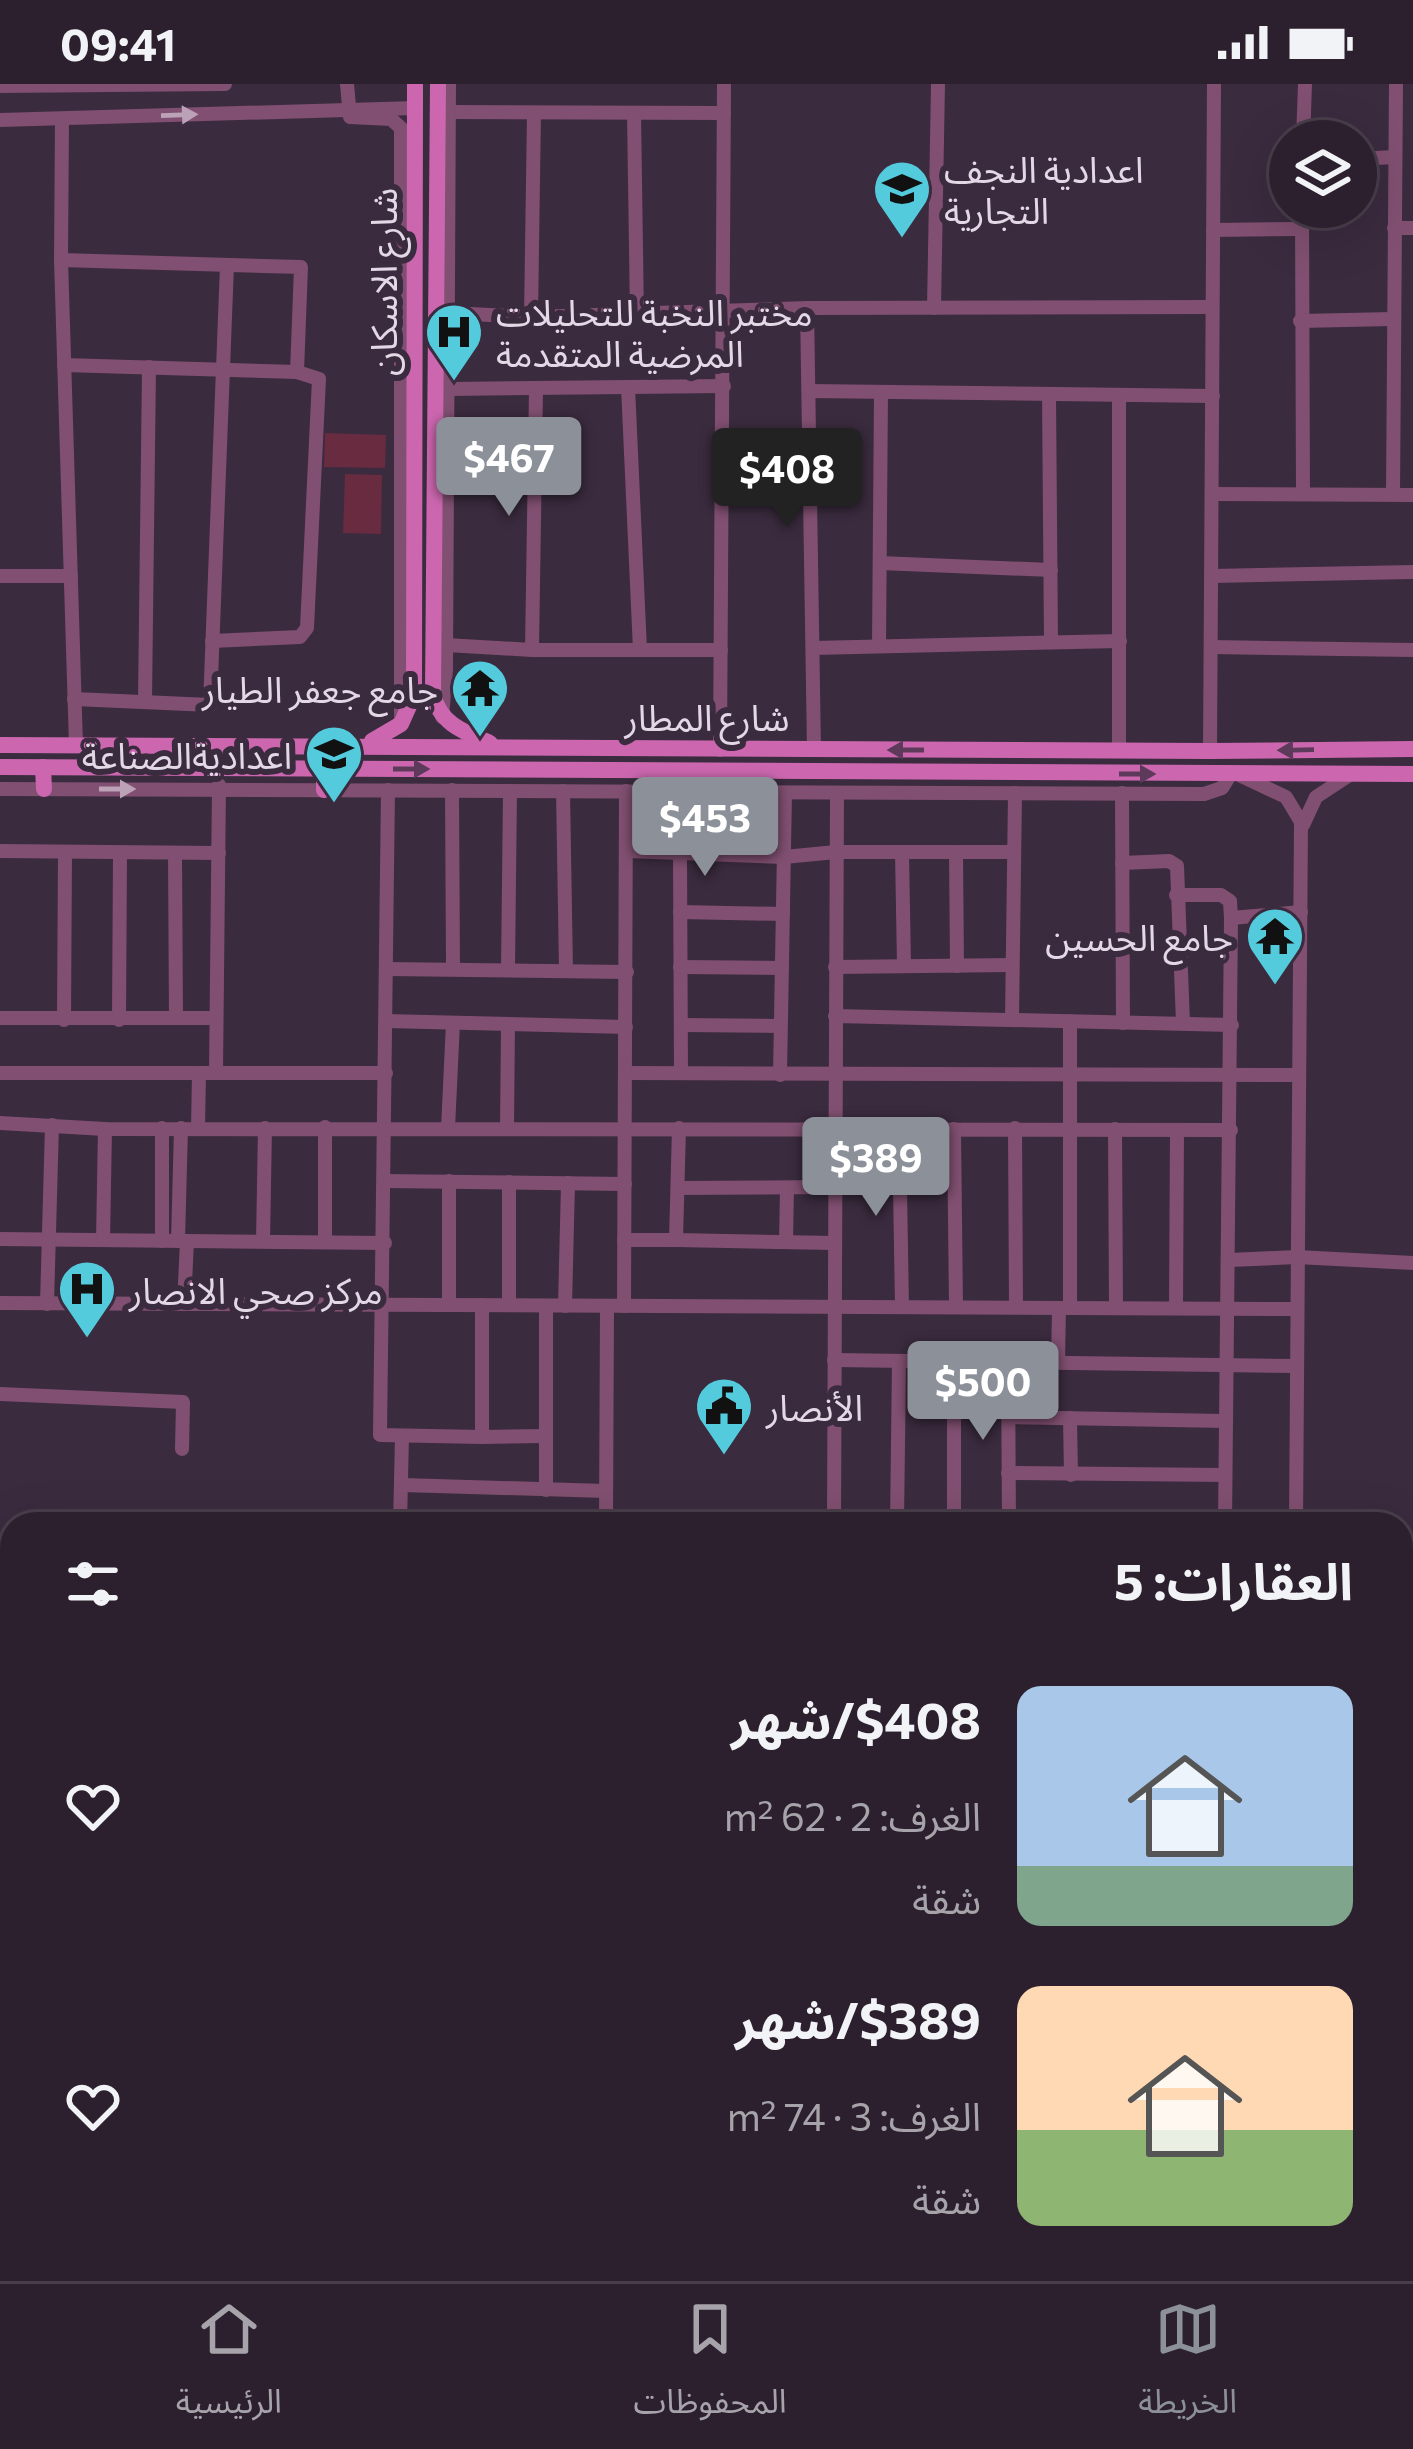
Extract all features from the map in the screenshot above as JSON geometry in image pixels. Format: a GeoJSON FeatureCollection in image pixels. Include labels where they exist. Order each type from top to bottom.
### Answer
{"type":"FeatureCollection","features":[{"type":"Feature","properties":{"kind":"main road","name":"شارع الاسكان"},"geometry":{"type":"LineString","coordinates":[[401,724],[414,695],[414,613],[406,580],[415,84]]}},
{"type":"Feature","properties":{"kind":"main road","name":"شارع الاسكان"},"geometry":{"type":"LineString","coordinates":[[444,97],[441,442],[434,611],[440,642],[434,694],[442,717],[496,746]]}},
{"type":"Feature","properties":{"kind":"main road"},"geometry":{"type":"LineString","coordinates":[[414,613],[424,617],[434,611]]}},
{"type":"Feature","properties":{"kind":"main road"},"geometry":{"type":"LineString","coordinates":[[414,639],[424,634],[440,642]]}},
{"type":"Feature","properties":{"kind":"main road"},"geometry":{"type":"LineString","coordinates":[[365,745],[401,724]]}},
{"type":"Feature","properties":{"kind":"main road","name":"شارع المطار"},"geometry":{"type":"LineString","coordinates":[[0,745],[1034,751],[1413,748]]}},
{"type":"Feature","properties":{"kind":"main road"},"geometry":{"type":"LineString","coordinates":[[103,745],[108,754],[103,767]]}},
{"type":"Feature","properties":{"kind":"main road"},"geometry":{"type":"LineString","coordinates":[[151,746],[146,758],[152,769]]}},
{"type":"Feature","properties":{"kind":"main road"},"geometry":{"type":"LineString","coordinates":[[1077,750],[1072,762],[1078,774]]}},
{"type":"Feature","properties":{"kind":"main road"},"geometry":{"type":"LineString","coordinates":[[1034,751],[1041,762],[1037,774]]}},
{"type":"Feature","properties":{"kind":"main road","name":"شارع المطار"},"geometry":{"type":"LineString","coordinates":[[0,767],[1413,774]]}},
{"type":"Feature","properties":{"kind":"main road"},"geometry":{"type":"LineString","coordinates":[[43,767],[44,789]]}},
{"type":"Feature","properties":{"kind":"main road"},"geometry":{"type":"LineString","coordinates":[[324,769],[324,790]]}},
{"type":"Feature","properties":{"kind":"street"},"geometry":{"type":"LineString","coordinates":[[0,86],[225,84]]}},
{"type":"Feature","properties":{"kind":"street"},"geometry":{"type":"LineString","coordinates":[[347,84],[352,118],[394,119],[401,128],[407,356]]}},
{"type":"Feature","properties":{"kind":"street"},"geometry":{"type":"LineString","coordinates":[[720,750],[724,84]]}},
{"type":"Feature","properties":{"kind":"street"},"geometry":{"type":"LineString","coordinates":[[934,308],[938,84]]}},
{"type":"Feature","properties":{"kind":"street"},"geometry":{"type":"LineString","coordinates":[[1210,751],[1214,84]]}},
{"type":"Feature","properties":{"kind":"street"},"geometry":{"type":"LineString","coordinates":[[1304,120],[1305,84]]}},
{"type":"Feature","properties":{"kind":"street"},"geometry":{"type":"LineString","coordinates":[[1394,494],[1396,84]]}},
{"type":"Feature","properties":{"kind":"street"},"geometry":{"type":"LineString","coordinates":[[721,650],[532,650],[440,642],[441,442],[449,388],[450,313],[444,97],[534,113],[724,113]]}},
{"type":"Feature","properties":{"kind":"street"},"geometry":{"type":"LineString","coordinates":[[0,120],[415,108]]}},
{"type":"Feature","properties":{"kind":"street"},"geometry":{"type":"LineString","coordinates":[[531,317],[534,113]]}},
{"type":"Feature","properties":{"kind":"street"},"geometry":{"type":"LineString","coordinates":[[634,113],[637,316]]}},
{"type":"Feature","properties":{"kind":"street"},"geometry":{"type":"LineString","coordinates":[[62,119],[76,745]]}},
{"type":"Feature","properties":{"kind":"street"},"geometry":{"type":"LineString","coordinates":[[1377,158],[1395,158]]}},
{"type":"Feature","properties":{"kind":"street"},"geometry":{"type":"LineString","coordinates":[[1394,228],[1413,228]]}},
{"type":"Feature","properties":{"kind":"street"},"geometry":{"type":"LineString","coordinates":[[1213,230],[1301,229],[1303,494]]}},
{"type":"Feature","properties":{"kind":"street"},"geometry":{"type":"LineString","coordinates":[[62,260],[302,267],[297,372]]}},
{"type":"Feature","properties":{"kind":"street"},"geometry":{"type":"LineString","coordinates":[[74,699],[210,704],[227,265]]}},
{"type":"Feature","properties":{"kind":"street"},"geometry":{"type":"LineString","coordinates":[[450,313],[531,317],[807,308],[1211,308]]}},
{"type":"Feature","properties":{"kind":"street"},"geometry":{"type":"LineString","coordinates":[[807,308],[814,750]]}},
{"type":"Feature","properties":{"kind":"street"},"geometry":{"type":"LineString","coordinates":[[1300,321],[1393,319]]}},
{"type":"Feature","properties":{"kind":"street"},"geometry":{"type":"LineString","coordinates":[[64,365],[297,372],[319,379],[307,628],[300,638],[212,641]]}},
{"type":"Feature","properties":{"kind":"street"},"geometry":{"type":"LineString","coordinates":[[145,701],[149,367]]}},
{"type":"Feature","properties":{"kind":"street"},"geometry":{"type":"LineString","coordinates":[[449,388],[724,386]]}},
{"type":"Feature","properties":{"kind":"street"},"geometry":{"type":"LineString","coordinates":[[628,387],[640,650]]}},
{"type":"Feature","properties":{"kind":"street"},"geometry":{"type":"LineString","coordinates":[[532,650],[536,388]]}},
{"type":"Feature","properties":{"kind":"street"},"geometry":{"type":"LineString","coordinates":[[810,391],[1213,396]]}},
{"type":"Feature","properties":{"kind":"street"},"geometry":{"type":"LineString","coordinates":[[879,646],[881,392]]}},
{"type":"Feature","properties":{"kind":"street"},"geometry":{"type":"LineString","coordinates":[[1049,394],[1051,642]]}},
{"type":"Feature","properties":{"kind":"street"},"geometry":{"type":"LineString","coordinates":[[1119,395],[1119,750]]}},
{"type":"Feature","properties":{"kind":"street"},"geometry":{"type":"LineString","coordinates":[[1212,494],[1413,495]]}},
{"type":"Feature","properties":{"kind":"street"},"geometry":{"type":"LineString","coordinates":[[880,563],[1051,570]]}},
{"type":"Feature","properties":{"kind":"street"},"geometry":{"type":"LineString","coordinates":[[1212,576],[1413,572]]}},
{"type":"Feature","properties":{"kind":"street"},"geometry":{"type":"LineString","coordinates":[[0,576],[71,576]]}},
{"type":"Feature","properties":{"kind":"street"},"geometry":{"type":"LineString","coordinates":[[401,724],[406,580]]}},
{"type":"Feature","properties":{"kind":"street"},"geometry":{"type":"LineString","coordinates":[[813,648],[1120,641]]}},
{"type":"Feature","properties":{"kind":"street"},"geometry":{"type":"LineString","coordinates":[[1211,647],[1413,650]]}},
{"type":"Feature","properties":{"kind":"street"},"geometry":{"type":"LineString","coordinates":[[216,1073],[218,768]]}},
{"type":"Feature","properties":{"kind":"street"},"geometry":{"type":"LineString","coordinates":[[1301,830],[1316,797],[1351,774]]}},
{"type":"Feature","properties":{"kind":"street"},"geometry":{"type":"LineString","coordinates":[[0,789],[1209,794],[1235,775],[1286,797],[1296,808],[1301,830],[1296,1512]]}},
{"type":"Feature","properties":{"kind":"street"},"geometry":{"type":"LineString","coordinates":[[388,790],[380,1435],[546,1436]]}},
{"type":"Feature","properties":{"kind":"street"},"geometry":{"type":"LineString","coordinates":[[452,790],[453,969]]}},
{"type":"Feature","properties":{"kind":"street"},"geometry":{"type":"LineString","coordinates":[[508,970],[510,790]]}},
{"type":"Feature","properties":{"kind":"street"},"geometry":{"type":"LineString","coordinates":[[563,791],[566,971]]}},
{"type":"Feature","properties":{"kind":"street"},"geometry":{"type":"LineString","coordinates":[[606,1512],[615,1306],[624,1240],[626,791]]}},
{"type":"Feature","properties":{"kind":"street"},"geometry":{"type":"LineString","coordinates":[[780,1075],[785,793]]}},
{"type":"Feature","properties":{"kind":"street"},"geometry":{"type":"LineString","coordinates":[[834,1512],[837,793]]}},
{"type":"Feature","properties":{"kind":"street"},"geometry":{"type":"LineString","coordinates":[[1012,1020],[1015,793]]}},
{"type":"Feature","properties":{"kind":"street"},"geometry":{"type":"LineString","coordinates":[[1122,794],[1124,1023]]}},
{"type":"Feature","properties":{"kind":"street"},"geometry":{"type":"LineString","coordinates":[[628,850],[784,857],[836,852],[1013,852]]}},
{"type":"Feature","properties":{"kind":"street"},"geometry":{"type":"LineString","coordinates":[[0,851],[219,853]]}},
{"type":"Feature","properties":{"kind":"street"},"geometry":{"type":"LineString","coordinates":[[64,1020],[65,852]]}},
{"type":"Feature","properties":{"kind":"street"},"geometry":{"type":"LineString","coordinates":[[902,852],[904,966]]}},
{"type":"Feature","properties":{"kind":"street"},"geometry":{"type":"LineString","coordinates":[[956,852],[957,966]]}},
{"type":"Feature","properties":{"kind":"street"},"geometry":{"type":"LineString","coordinates":[[118,1020],[120,853]]}},
{"type":"Feature","properties":{"kind":"street"},"geometry":{"type":"LineString","coordinates":[[680,853],[681,1073]]}},
{"type":"Feature","properties":{"kind":"street"},"geometry":{"type":"LineString","coordinates":[[175,854],[176,1018]]}},
{"type":"Feature","properties":{"kind":"street"},"geometry":{"type":"LineString","coordinates":[[1122,863],[1174,862],[1184,1023]]}},
{"type":"Feature","properties":{"kind":"street"},"geometry":{"type":"LineString","coordinates":[[1176,896],[1221,895],[1229,901],[1231,918],[1225,1512]]}},
{"type":"Feature","properties":{"kind":"street"},"geometry":{"type":"LineString","coordinates":[[680,912],[783,914]]}},
{"type":"Feature","properties":{"kind":"street"},"geometry":{"type":"LineString","coordinates":[[1231,918],[1300,912]]}},
{"type":"Feature","properties":{"kind":"street"},"geometry":{"type":"LineString","coordinates":[[835,967],[1012,965]]}},
{"type":"Feature","properties":{"kind":"street"},"geometry":{"type":"LineString","coordinates":[[680,967],[782,968]]}},
{"type":"Feature","properties":{"kind":"street"},"geometry":{"type":"LineString","coordinates":[[386,968],[627,972]]}},
{"type":"Feature","properties":{"kind":"street"},"geometry":{"type":"LineString","coordinates":[[835,1016],[1232,1025]]}},
{"type":"Feature","properties":{"kind":"street"},"geometry":{"type":"LineString","coordinates":[[0,1018],[215,1018]]}},
{"type":"Feature","properties":{"kind":"street"},"geometry":{"type":"LineString","coordinates":[[386,1021],[626,1027]]}},
{"type":"Feature","properties":{"kind":"street"},"geometry":{"type":"LineString","coordinates":[[1058,1363],[1072,1129],[1070,1022]]}},
{"type":"Feature","properties":{"kind":"street"},"geometry":{"type":"LineString","coordinates":[[448,1128],[453,1023]]}},
{"type":"Feature","properties":{"kind":"street"},"geometry":{"type":"LineString","coordinates":[[507,1128],[508,1024]]}},
{"type":"Feature","properties":{"kind":"street"},"geometry":{"type":"LineString","coordinates":[[681,1025],[781,1026]]}},
{"type":"Feature","properties":{"kind":"street"},"geometry":{"type":"LineString","coordinates":[[626,1072],[1299,1075]]}},
{"type":"Feature","properties":{"kind":"street"},"geometry":{"type":"LineString","coordinates":[[0,1073],[386,1073]]}},
{"type":"Feature","properties":{"kind":"street"},"geometry":{"type":"LineString","coordinates":[[198,1128],[199,1073]]}},
{"type":"Feature","properties":{"kind":"street"},"geometry":{"type":"LineString","coordinates":[[0,1123],[105,1129],[1232,1130]]}},
{"type":"Feature","properties":{"kind":"street"},"geometry":{"type":"LineString","coordinates":[[47,1304],[52,1125]]}},
{"type":"Feature","properties":{"kind":"street"},"geometry":{"type":"LineString","coordinates":[[325,1127],[325,1242]]}},
{"type":"Feature","properties":{"kind":"street"},"geometry":{"type":"LineString","coordinates":[[162,1128],[162,1241]]}},
{"type":"Feature","properties":{"kind":"street"},"geometry":{"type":"LineString","coordinates":[[181,1128],[184,1304]]}},
{"type":"Feature","properties":{"kind":"street"},"geometry":{"type":"LineString","coordinates":[[262,1241],[266,1128]]}},
{"type":"Feature","properties":{"kind":"street"},"geometry":{"type":"LineString","coordinates":[[676,1240],[679,1128]]}},
{"type":"Feature","properties":{"kind":"street"},"geometry":{"type":"LineString","coordinates":[[1015,1128],[1016,1307]]}},
{"type":"Feature","properties":{"kind":"street"},"geometry":{"type":"LineString","coordinates":[[103,1240],[105,1129]]}},
{"type":"Feature","properties":{"kind":"street"},"geometry":{"type":"LineString","coordinates":[[899,1129],[902,1307]]}},
{"type":"Feature","properties":{"kind":"street"},"geometry":{"type":"LineString","coordinates":[[954,1129],[956,1307]]}},
{"type":"Feature","properties":{"kind":"street"},"geometry":{"type":"LineString","coordinates":[[1115,1129],[1116,1308]]}},
{"type":"Feature","properties":{"kind":"street"},"geometry":{"type":"LineString","coordinates":[[1176,1308],[1177,1130]]}},
{"type":"Feature","properties":{"kind":"street"},"geometry":{"type":"LineString","coordinates":[[385,1181],[625,1184]]}},
{"type":"Feature","properties":{"kind":"street"},"geometry":{"type":"LineString","coordinates":[[449,1181],[449,1305]]}},
{"type":"Feature","properties":{"kind":"street"},"geometry":{"type":"LineString","coordinates":[[508,1182],[509,1305]]}},
{"type":"Feature","properties":{"kind":"street"},"geometry":{"type":"LineString","coordinates":[[565,1306],[568,1183]]}},
{"type":"Feature","properties":{"kind":"street"},"geometry":{"type":"LineString","coordinates":[[678,1188],[834,1187]]}},
{"type":"Feature","properties":{"kind":"street"},"geometry":{"type":"LineString","coordinates":[[786,1242],[787,1188]]}},
{"type":"Feature","properties":{"kind":"street"},"geometry":{"type":"LineString","coordinates":[[0,1239],[385,1244]]}},
{"type":"Feature","properties":{"kind":"street"},"geometry":{"type":"LineString","coordinates":[[624,1240],[834,1243]]}},
{"type":"Feature","properties":{"kind":"street"},"geometry":{"type":"LineString","coordinates":[[1230,1260],[1298,1257],[1413,1263]]}},
{"type":"Feature","properties":{"kind":"street"},"geometry":{"type":"LineString","coordinates":[[0,1304],[1296,1309]]}},
{"type":"Feature","properties":{"kind":"street"},"geometry":{"type":"LineString","coordinates":[[482,1305],[482,1437]]}},
{"type":"Feature","properties":{"kind":"street"},"geometry":{"type":"LineString","coordinates":[[546,1306],[546,1490]]}},
{"type":"Feature","properties":{"kind":"street"},"geometry":{"type":"LineString","coordinates":[[834,1360],[1296,1366]]}},
{"type":"Feature","properties":{"kind":"street"},"geometry":{"type":"LineString","coordinates":[[897,1512],[899,1361]]}},
{"type":"Feature","properties":{"kind":"street"},"geometry":{"type":"LineString","coordinates":[[954,1361],[954,1512]]}},
{"type":"Feature","properties":{"kind":"street"},"geometry":{"type":"LineString","coordinates":[[1008,1362],[1009,1512]]}},
{"type":"Feature","properties":{"kind":"street"},"geometry":{"type":"LineString","coordinates":[[0,1394],[183,1402],[182,1449]]}},
{"type":"Feature","properties":{"kind":"street"},"geometry":{"type":"LineString","coordinates":[[1008,1417],[1225,1421]]}},
{"type":"Feature","properties":{"kind":"street"},"geometry":{"type":"LineString","coordinates":[[1070,1418],[1071,1475]]}},
{"type":"Feature","properties":{"kind":"street"},"geometry":{"type":"LineString","coordinates":[[401,1512],[402,1436]]}},
{"type":"Feature","properties":{"kind":"street"},"geometry":{"type":"LineString","coordinates":[[1008,1473],[1225,1475]]}},
{"type":"Feature","properties":{"kind":"street"},"geometry":{"type":"LineString","coordinates":[[402,1485],[606,1491]]}},
{"type":"Feature","properties":{"kind":"shaded area"},"geometry":{"type":"Polygon","coordinates":[[[325,433],[386,435],[385,468],[324,467],[325,433]]]}},
{"type":"Feature","properties":{"kind":"shaded area"},"geometry":{"type":"Polygon","coordinates":[[[345,474],[382,475],[381,534],[343,533],[345,474]]]}},
{"type":"Feature","properties":{"kind":"place","name":"اعدادية النجف التجارية"},"geometry":{"type":"Point","coordinates":[902,240]}},
{"type":"Feature","properties":{"kind":"place","name":"مختبر النخبة للتحليلات المرضية المتقدمة"},"geometry":{"type":"Point","coordinates":[454,383]}},
{"type":"Feature","properties":{"kind":"place","name":"جامع جعفر الطيار"},"geometry":{"type":"Point","coordinates":[480,739]}},
{"type":"Feature","properties":{"kind":"place","name":"اعداديةالصناعة"},"geometry":{"type":"Point","coordinates":[334,805]}},
{"type":"Feature","properties":{"kind":"place","name":"جامع الحسين"},"geometry":{"type":"Point","coordinates":[1275,987]}},
{"type":"Feature","properties":{"kind":"place","name":"مركز صحي الانصار"},"geometry":{"type":"Point","coordinates":[87,1340]}},
{"type":"Feature","properties":{"kind":"place","name":"الأنصار"},"geometry":{"type":"Point","coordinates":[724,1457]}}]}
